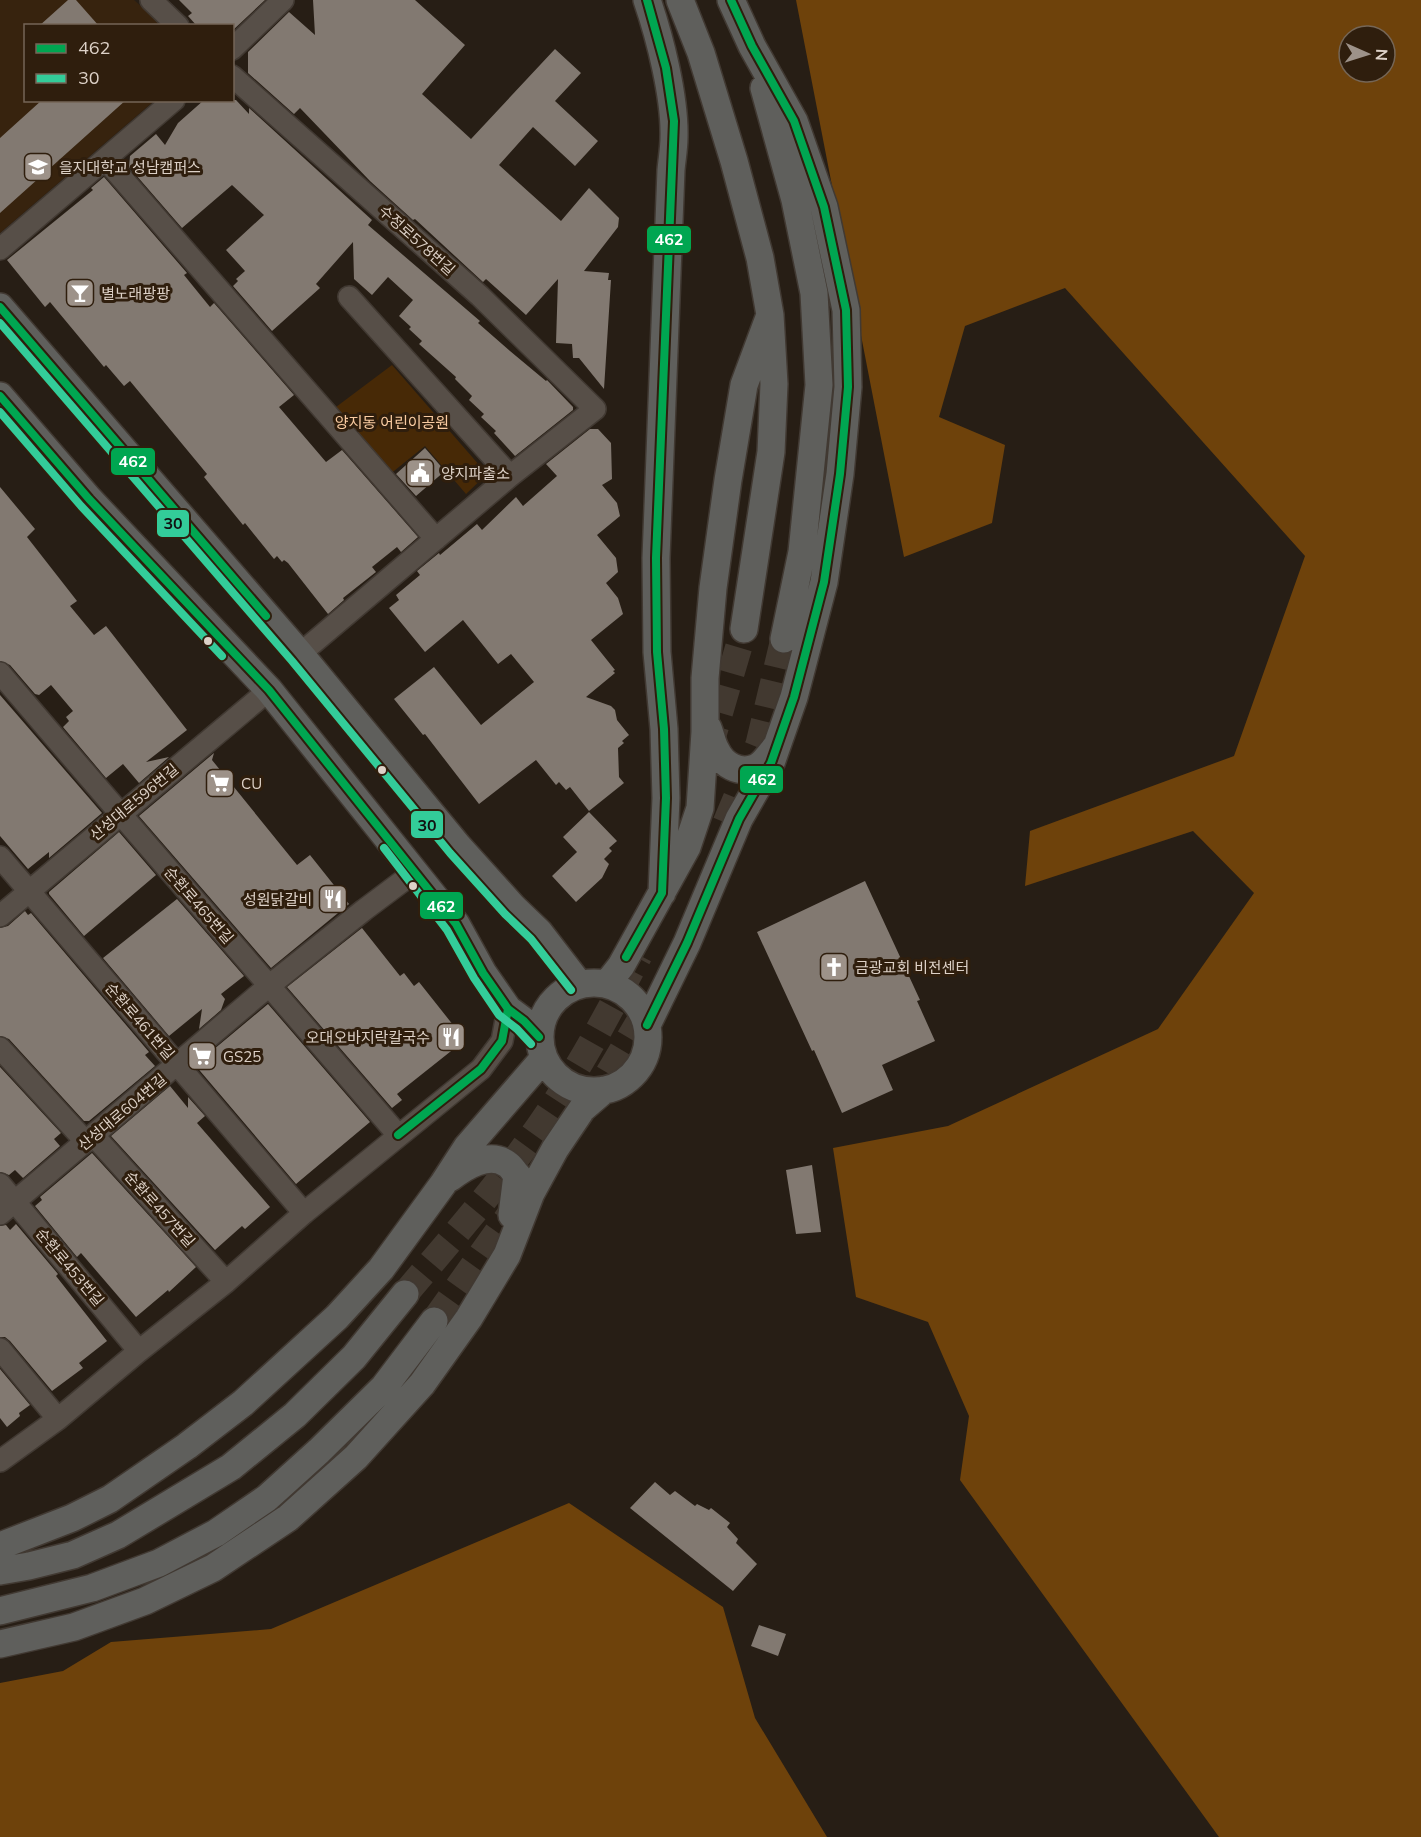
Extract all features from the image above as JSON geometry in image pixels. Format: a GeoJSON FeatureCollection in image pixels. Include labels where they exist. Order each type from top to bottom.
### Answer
{"type":"FeatureCollection","features":[{"type":"Feature","properties":{"kind":"main road"},"geometry":{"type":"LineString","coordinates":[[647,0],[664,59],[674,136],[656,558],[657,652],[664,729],[666,798],[662,893]]}},
{"type":"Feature","properties":{"kind":"main road"},"geometry":{"type":"LineString","coordinates":[[680,0],[701,53],[734,161],[760,258],[770,315],[774,384],[771,452],[744,629]]}},
{"type":"Feature","properties":{"kind":"main road"},"geometry":{"type":"LineString","coordinates":[[647,1025],[687,943],[739,819],[771,763],[794,697],[825,582],[840,474],[848,387],[846,310],[824,207],[794,121],[752,46],[731,0]]}},
{"type":"Feature","properties":{"kind":"main road"},"geometry":{"type":"LineString","coordinates":[[752,46],[795,200],[814,293],[816,316],[819,385],[802,552],[784,639]]}},
{"type":"Feature","properties":{"kind":"main road"},"geometry":{"type":"LineString","coordinates":[[0,307],[300,654],[458,846],[539,932],[579,984]]}},
{"type":"Feature","properties":{"kind":"main road"},"geometry":{"type":"LineString","coordinates":[[607,984],[621,966],[687,847],[700,808],[705,678],[713,588],[728,480],[744,385],[770,315]]}},
{"type":"Feature","properties":{"kind":"main road"},"geometry":{"type":"LineString","coordinates":[[0,396],[89,500],[269,690],[416,871],[456,924],[483,973],[508,1009],[524,1021],[541,1047],[554,1074],[568,1085],[585,1091],[604,1090]]}},
{"type":"Feature","properties":{"kind":"main road"},"geometry":{"type":"LineString","coordinates":[[705,718],[716,751],[724,762],[734,768],[756,768],[767,759],[777,744]]}},
{"type":"Feature","properties":{"kind":"main road"},"geometry":{"type":"LineString","coordinates":[[0,1546],[72,1518],[110,1499],[187,1446],[243,1403],[337,1317],[381,1269],[467,1147],[514,1094],[541,1047],[542,1019],[550,1004],[563,991],[579,984],[593,982],[621,989],[633,999],[642,1011],[647,1025],[648,1042],[644,1057],[626,1081],[604,1090],[582,1109],[555,1149],[531,1192],[507,1255],[469,1318],[422,1384],[356,1457],[288,1518],[213,1568],[145,1601],[74,1627],[0,1644]]}},
{"type":"Feature","properties":{"kind":"main road"},"geometry":{"type":"LineString","coordinates":[[443,1184],[461,1170],[478,1161],[495,1160],[506,1163],[516,1175],[507,1255]]}},
{"type":"Feature","properties":{"kind":"main road"},"geometry":{"type":"LineString","coordinates":[[0,1571],[73,1555],[118,1535],[231,1467],[295,1415],[354,1358],[405,1294]]}},
{"type":"Feature","properties":{"kind":"main road"},"geometry":{"type":"LineString","coordinates":[[0,1611],[92,1588],[159,1563],[216,1533],[267,1498],[319,1451],[384,1387],[434,1321]]}},
{"type":"Feature","properties":{"kind":"street"},"geometry":{"type":"LineString","coordinates":[[152,0],[176,24]]}},
{"type":"Feature","properties":{"kind":"street"},"geometry":{"type":"LineString","coordinates":[[234,47],[283,0]]}},
{"type":"Feature","properties":{"kind":"street","name":"수정로578번길"},"geometry":{"type":"LineString","coordinates":[[234,78],[480,296],[595,410],[510,476]]}},
{"type":"Feature","properties":{"kind":"street"},"geometry":{"type":"LineString","coordinates":[[0,249],[172,102]]}},
{"type":"Feature","properties":{"kind":"street"},"geometry":{"type":"LineString","coordinates":[[106,160],[436,539]]}},
{"type":"Feature","properties":{"kind":"street"},"geometry":{"type":"LineString","coordinates":[[300,654],[510,476],[349,297]]}},
{"type":"Feature","properties":{"kind":"street","name":"순환로465번길"},"geometry":{"type":"LineString","coordinates":[[0,673],[119,814],[398,1135]]}},
{"type":"Feature","properties":{"kind":"street","name":"산성대로596번길"},"geometry":{"type":"LineString","coordinates":[[0,916],[269,690]]}},
{"type":"Feature","properties":{"kind":"street","name":"순환로461번길"},"geometry":{"type":"LineString","coordinates":[[0,857],[304,1213]]}},
{"type":"Feature","properties":{"kind":"street","name":"산성대로604번길"},"geometry":{"type":"LineString","coordinates":[[8,1208],[270,985],[416,871]]}},
{"type":"Feature","properties":{"kind":"street"},"geometry":{"type":"LineString","coordinates":[[0,1461],[58,1419],[226,1282],[398,1135],[481,1069],[502,1041],[508,1009]]}},
{"type":"Feature","properties":{"kind":"street","name":"순환로457번길"},"geometry":{"type":"LineString","coordinates":[[0,1048],[226,1282]]}},
{"type":"Feature","properties":{"kind":"street","name":"순환로453번길"},"geometry":{"type":"LineString","coordinates":[[0,1184],[8,1208],[139,1351]]}},
{"type":"Feature","properties":{"kind":"street"},"geometry":{"type":"LineString","coordinates":[[0,1349],[58,1419]]}},
{"type":"Feature","properties":{"kind":"shaded area","name":"을지대학교 성남캠퍼스"},"geometry":{"type":"Polygon","coordinates":[[[0,0],[134,0],[161,24],[24,24],[24,102],[153,102],[0,233],[0,0]]]}},
{"type":"Feature","properties":{"kind":"shaded area"},"geometry":{"type":"Polygon","coordinates":[[[796,0],[1421,0],[1421,1837],[1219,1837],[960,1480],[969,1416],[928,1322],[856,1297],[833,1148],[948,1126],[1158,1029],[1254,893],[1193,831],[1025,886],[1030,831],[1234,756],[1305,556],[1065,288],[965,326],[939,417],[1005,445],[992,523],[904,557],[796,0]]]}},
{"type":"Feature","properties":{"kind":"shaded area"},"geometry":{"type":"Polygon","coordinates":[[[569,1503],[723,1607],[755,1718],[827,1837],[0,1837],[0,1683],[63,1671],[111,1642],[271,1629],[569,1503]]]}},
{"type":"Feature","properties":{"kind":"green space","name":"양지동 어린이공원"},"geometry":{"type":"Polygon","coordinates":[[[392,365],[487,474],[466,494],[425,446],[389,475],[332,410],[392,365]]]}},
{"type":"Feature","properties":{"kind":"building"},"geometry":{"type":"Polygon","coordinates":[[[68,0],[76,0],[97,24],[41,24],[68,0]]]}},
{"type":"Feature","properties":{"kind":"building"},"geometry":{"type":"Polygon","coordinates":[[[179,0],[265,0],[234,29],[234,24],[195,24],[188,16],[192,13],[179,0]]]}},
{"type":"Feature","properties":{"kind":"building"},"geometry":{"type":"Polygon","coordinates":[[[313,0],[415,0],[465,45],[422,94],[471,139],[555,49],[581,73],[555,101],[598,141],[575,166],[533,127],[499,165],[561,221],[589,188],[619,218],[618,227],[584,271],[609,273],[608,280],[611,280],[604,389],[579,358],[573,358],[572,344],[556,343],[558,279],[526,315],[486,279],[483,282],[370,181],[300,108],[294,114],[248,73],[248,52],[289,12],[315,35],[313,0]]]}},
{"type":"Feature","properties":{"kind":"building"},"geometry":{"type":"Polygon","coordinates":[[[236,100],[249,114],[249,108],[372,220],[368,225],[480,321],[478,323],[510,351],[547,380],[573,407],[573,410],[515,456],[494,433],[496,431],[481,417],[484,414],[469,400],[472,396],[455,379],[456,377],[419,344],[422,341],[399,316],[413,300],[388,277],[372,295],[354,279],[353,242],[316,284],[320,288],[272,331],[233,286],[238,281],[236,279],[245,271],[226,250],[264,215],[232,185],[182,228],[129,167],[130,156],[156,134],[165,145],[178,123],[202,102],[234,102],[236,100]]]}},
{"type":"Feature","properties":{"kind":"building"},"geometry":{"type":"Polygon","coordinates":[[[40,102],[124,102],[0,213],[0,138],[40,102]]]}},
{"type":"Feature","properties":{"kind":"building"},"geometry":{"type":"Polygon","coordinates":[[[104,177],[187,273],[184,275],[210,307],[214,303],[294,395],[279,407],[326,462],[342,450],[418,537],[401,552],[397,547],[372,567],[376,572],[343,598],[344,600],[328,614],[288,563],[284,560],[282,562],[277,556],[274,559],[245,523],[243,525],[204,477],[207,474],[130,381],[124,386],[106,365],[104,367],[50,302],[45,307],[7,260],[93,190],[91,188],[104,177]]]}},
{"type":"Feature","properties":{"kind":"building"},"geometry":{"type":"Polygon","coordinates":[[[590,429],[598,429],[611,443],[612,479],[602,485],[617,503],[620,516],[597,535],[616,558],[618,572],[606,583],[618,598],[623,614],[591,640],[615,673],[586,697],[611,706],[615,710],[617,720],[629,735],[618,748],[619,777],[624,783],[589,811],[570,787],[566,790],[559,782],[556,785],[536,760],[479,804],[425,734],[423,735],[394,699],[434,667],[481,725],[534,682],[511,654],[498,664],[463,620],[425,652],[389,608],[399,600],[396,595],[420,575],[417,571],[439,553],[440,555],[477,524],[482,530],[516,497],[523,506],[557,476],[546,464],[590,429]]]}},
{"type":"Feature","properties":{"kind":"building","name":"양지파출소"},"geometry":{"type":"Polygon","coordinates":[[[425,448],[445,471],[416,496],[396,474],[425,448]]]}},
{"type":"Feature","properties":{"kind":"building"},"geometry":{"type":"Polygon","coordinates":[[[0,487],[35,529],[27,537],[77,601],[70,606],[94,635],[106,626],[187,730],[146,762],[169,757],[139,783],[123,764],[106,778],[63,727],[69,721],[66,717],[73,711],[51,685],[39,695],[35,694],[10,665],[0,661],[0,487]]]}},
{"type":"Feature","properties":{"kind":"building"},"geometry":{"type":"Polygon","coordinates":[[[0,695],[102,813],[49,858],[49,852],[28,869],[0,836],[0,695]]]}},
{"type":"Feature","properties":{"kind":"building"},"geometry":{"type":"Polygon","coordinates":[[[214,753],[212,760],[297,865],[310,855],[349,904],[271,968],[139,816],[214,753]]]}},
{"type":"Feature","properties":{"kind":"building"},"geometry":{"type":"Polygon","coordinates":[[[589,812],[617,841],[609,848],[612,851],[604,859],[609,864],[602,878],[576,902],[552,876],[577,852],[563,837],[589,812]]]}},
{"type":"Feature","properties":{"kind":"building"},"geometry":{"type":"Polygon","coordinates":[[[119,832],[156,875],[84,936],[49,892],[119,832]]]}},
{"type":"Feature","properties":{"kind":"building"},"geometry":{"type":"Polygon","coordinates":[[[865,881],[920,1000],[917,1001],[935,1041],[882,1065],[893,1090],[842,1113],[757,932],[865,881]]]}},
{"type":"Feature","properties":{"kind":"building"},"geometry":{"type":"Polygon","coordinates":[[[177,899],[244,976],[221,994],[225,999],[221,1010],[199,1029],[202,1009],[169,1036],[103,958],[177,899]]]}},
{"type":"Feature","properties":{"kind":"building"},"geometry":{"type":"Polygon","coordinates":[[[25,911],[28,915],[31,913],[149,1052],[145,1055],[155,1066],[89,1121],[84,1121],[9,1039],[0,1036],[0,928],[8,926],[25,911]]]}},
{"type":"Feature","properties":{"kind":"building"},"geometry":{"type":"Polygon","coordinates":[[[362,928],[400,976],[404,973],[414,986],[419,982],[465,1040],[397,1094],[402,1100],[392,1108],[287,987],[362,928]]]}},
{"type":"Feature","properties":{"kind":"building"},"geometry":{"type":"Polygon","coordinates":[[[268,1004],[370,1122],[296,1184],[195,1065],[268,1004]]]}},
{"type":"Feature","properties":{"kind":"building"},"geometry":{"type":"Polygon","coordinates":[[[0,1067],[61,1133],[54,1139],[60,1146],[23,1178],[15,1170],[9,1175],[0,1172],[0,1067]]]}},
{"type":"Feature","properties":{"kind":"building"},"geometry":{"type":"Polygon","coordinates":[[[170,1086],[188,1108],[188,1097],[205,1116],[197,1123],[270,1207],[245,1229],[242,1226],[215,1250],[111,1136],[170,1086]]]}},
{"type":"Feature","properties":{"kind":"building"},"geometry":{"type":"Polygon","coordinates":[[[92,1153],[196,1267],[169,1292],[168,1290],[136,1317],[81,1253],[77,1257],[35,1206],[42,1200],[40,1197],[92,1153]]]}},
{"type":"Feature","properties":{"kind":"building"},"geometry":{"type":"Polygon","coordinates":[[[812,1165],[821,1232],[796,1234],[786,1170],[812,1165]]]}},
{"type":"Feature","properties":{"kind":"building"},"geometry":{"type":"Polygon","coordinates":[[[16,1224],[58,1274],[56,1276],[107,1341],[79,1363],[83,1368],[52,1391],[10,1341],[5,1337],[0,1337],[0,1226],[6,1225],[10,1230],[16,1224]]]}},
{"type":"Feature","properties":{"kind":"building"},"geometry":{"type":"Polygon","coordinates":[[[0,1369],[30,1405],[19,1413],[20,1416],[7,1427],[0,1418],[0,1369]]]}},
{"type":"Feature","properties":{"kind":"building"},"geometry":{"type":"Polygon","coordinates":[[[655,1482],[670,1495],[675,1491],[695,1506],[697,1504],[709,1510],[711,1508],[730,1523],[727,1527],[738,1539],[736,1543],[757,1564],[733,1591],[630,1508],[655,1482]]]}},
{"type":"Feature","properties":{"kind":"building"},"geometry":{"type":"Polygon","coordinates":[[[759,1625],[786,1634],[778,1656],[751,1646],[759,1625]]]}},
{"type":"Feature","properties":{"kind":"tunnel"},"geometry":{"type":"LineString","coordinates":[[708,752],[744,629]]}},
{"type":"Feature","properties":{"kind":"tunnel"},"geometry":{"type":"LineString","coordinates":[[726,823],[759,744],[784,639]]}},
{"type":"Feature","properties":{"kind":"tunnel"},"geometry":{"type":"LineString","coordinates":[[405,1294],[495,1186],[545,1118],[582,1059],[639,955]]}},
{"type":"Feature","properties":{"kind":"tunnel"},"geometry":{"type":"LineString","coordinates":[[585,1107],[606,1078],[654,997]]}},
{"type":"Feature","properties":{"kind":"tunnel"},"geometry":{"type":"LineString","coordinates":[[434,1321],[524,1195]]}},
{"type":"Feature","properties":{"kind":"transit line","name":"462"},"geometry":{"type":"LineString","coordinates":[[626,957],[662,893],[666,798],[664,729],[657,652],[656,558],[674,121],[666,68],[647,0]]}},
{"type":"Feature","properties":{"kind":"transit line","name":"462"},"geometry":{"type":"LineString","coordinates":[[647,1025],[687,943],[739,819],[771,763],[794,697],[824,582],[840,474],[848,387],[846,310],[824,207],[794,121],[752,46],[731,0]]}},
{"type":"Feature","properties":{"kind":"transit line","name":"462"},"geometry":{"type":"LineString","coordinates":[[0,307],[266,616]]}},
{"type":"Feature","properties":{"kind":"transit line","name":"30"},"geometry":{"type":"LineString","coordinates":[[0,323],[292,661],[450,853],[531,939],[571,990]]}},
{"type":"Feature","properties":{"kind":"transit line","name":"462"},"geometry":{"type":"LineString","coordinates":[[0,396],[89,499],[269,690],[456,924],[483,973],[508,1009],[524,1021],[539,1037]]}},
{"type":"Feature","properties":{"kind":"transit line","name":"30"},"geometry":{"type":"LineString","coordinates":[[0,412],[81,506],[222,656]]}},
{"type":"Feature","properties":{"kind":"transit line","name":"30"},"geometry":{"type":"LineString","coordinates":[[384,848],[447,930],[474,978],[499,1015],[531,1044]]}},
{"type":"Feature","properties":{"kind":"transit line","name":"462"},"geometry":{"type":"LineString","coordinates":[[398,1135],[481,1069],[502,1041],[508,1009]]}},
{"type":"Feature","properties":{"kind":"place","name":"을지대학교 성남캠퍼스"},"geometry":{"type":"Point","coordinates":[38,167]}},
{"type":"Feature","properties":{"kind":"place","name":"별노래팡팡"},"geometry":{"type":"Point","coordinates":[80,293]}},
{"type":"Feature","properties":{"kind":"place","name":"양지파출소"},"geometry":{"type":"Point","coordinates":[420,473]}},
{"type":"Feature","properties":{"kind":"place","name":"CU"},"geometry":{"type":"Point","coordinates":[220,783]}},
{"type":"Feature","properties":{"kind":"place","name":"성원닭갈비"},"geometry":{"type":"Point","coordinates":[333,899]}},
{"type":"Feature","properties":{"kind":"place","name":"금광교회 비전센터"},"geometry":{"type":"Point","coordinates":[834,967]}},
{"type":"Feature","properties":{"kind":"place","name":"오대오바지락칼국수"},"geometry":{"type":"Point","coordinates":[451,1037]}},
{"type":"Feature","properties":{"kind":"place","name":"GS25"},"geometry":{"type":"Point","coordinates":[202,1056]}}]}
